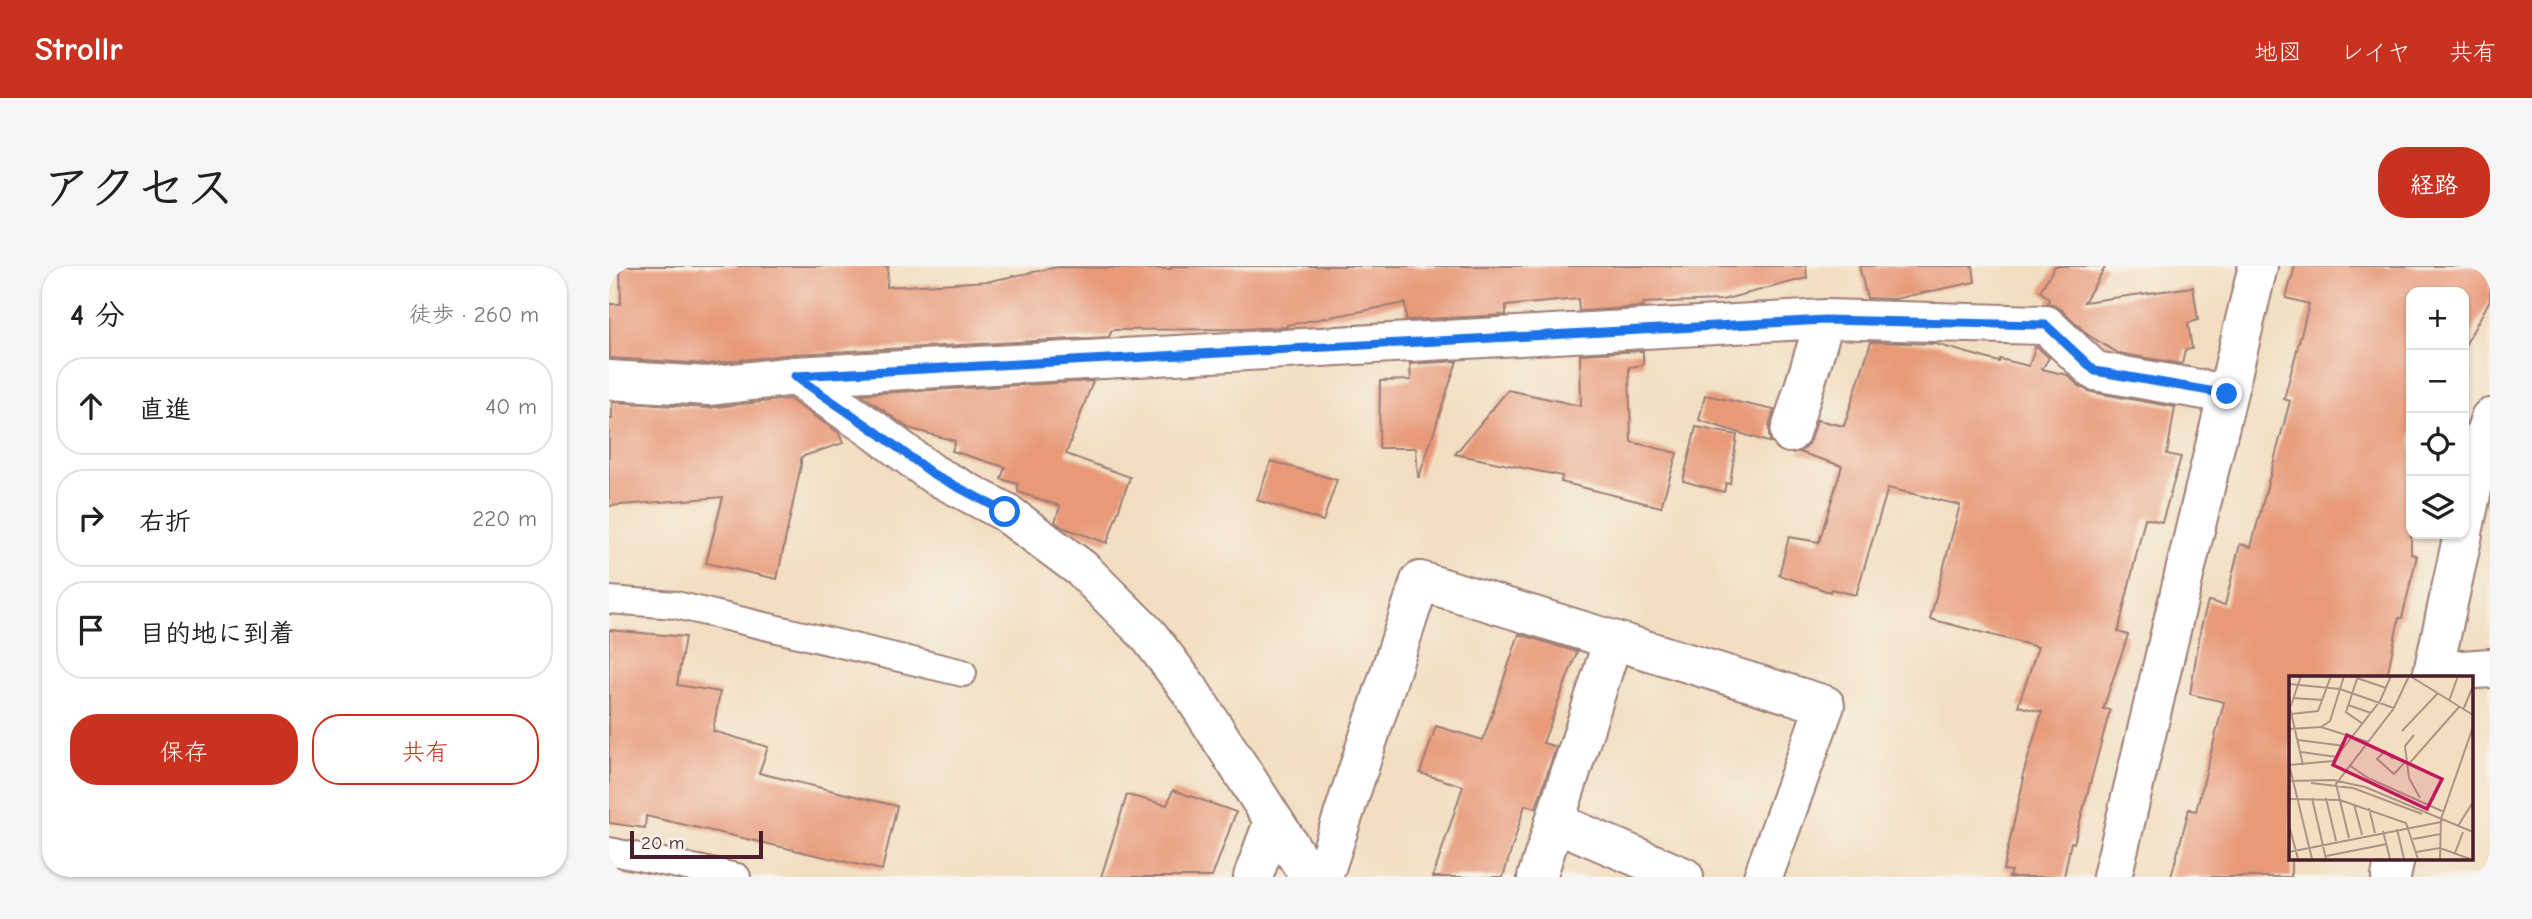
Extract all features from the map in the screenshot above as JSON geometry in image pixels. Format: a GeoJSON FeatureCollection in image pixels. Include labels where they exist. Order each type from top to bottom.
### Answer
{"type":"FeatureCollection","features":[{"type":"Feature","properties":{"kind":"street"},"geometry":{"type":"LineString","coordinates":[[2112,877],[2258,266]]}},
{"type":"Feature","properties":{"kind":"street"},"geometry":{"type":"LineString","coordinates":[[609,380],[708,386],[795,376],[1825,320],[2046,325],[2095,371],[2227,394]]}},
{"type":"Feature","properties":{"kind":"street"},"geometry":{"type":"LineString","coordinates":[[1790,433],[1825,320]]}},
{"type":"Feature","properties":{"kind":"street"},"geometry":{"type":"LineString","coordinates":[[795,376],[933,474],[1005,512],[1082,569],[1149,636],[1189,689],[1310,877]]}},
{"type":"Feature","properties":{"kind":"street"},"geometry":{"type":"LineString","coordinates":[[2469,508],[2487,434]]}},
{"type":"Feature","properties":{"kind":"street"},"geometry":{"type":"LineString","coordinates":[[2462,539],[2433,675],[2490,668]]}},
{"type":"Feature","properties":{"kind":"street"},"geometry":{"type":"LineString","coordinates":[[1323,877],[1420,581],[1825,705],[1763,877]]}},
{"type":"Feature","properties":{"kind":"street"},"geometry":{"type":"LineString","coordinates":[[1537,877],[1613,640]]}},
{"type":"Feature","properties":{"kind":"street"},"geometry":{"type":"LineString","coordinates":[[1253,877],[1273,822]]}},
{"type":"Feature","properties":{"kind":"street"},"geometry":{"type":"LineString","coordinates":[[1555,822],[1684,877]]}},
{"type":"Feature","properties":{"kind":"lane"},"geometry":{"type":"LineString","coordinates":[[609,600],[676,605],[963,673]]}},
{"type":"Feature","properties":{"kind":"lane"},"geometry":{"type":"LineString","coordinates":[[609,851],[737,877]]}},
{"type":"Feature","properties":{"kind":"building"},"geometry":{"type":"Polygon","coordinates":[[[620,266],[888,266],[887,287],[990,281],[1058,267],[1171,269],[1171,266],[1806,266],[1807,278],[1722,300],[1643,303],[1643,307],[1579,311],[1578,299],[1506,306],[1506,315],[1406,320],[1405,303],[1287,327],[1112,330],[1109,337],[794,354],[707,364],[610,358],[609,304],[621,304],[620,266]]]}},
{"type":"Feature","properties":{"kind":"building"},"geometry":{"type":"Polygon","coordinates":[[[1859,266],[1973,266],[1975,282],[1894,299],[1867,298],[1859,266]]]}},
{"type":"Feature","properties":{"kind":"building"},"geometry":{"type":"Polygon","coordinates":[[[2055,266],[2106,266],[2084,302],[2193,287],[2198,320],[2188,323],[2192,349],[2185,350],[2182,364],[2118,353],[2088,335],[2061,309],[2048,303],[2049,299],[2040,291],[2055,266]]]}},
{"type":"Feature","properties":{"kind":"building"},"geometry":{"type":"Polygon","coordinates":[[[2295,266],[2490,266],[2490,300],[2469,338],[2469,287],[2406,287],[2406,539],[2411,539],[2411,554],[2417,556],[2402,618],[2399,618],[2387,676],[2289,676],[2291,877],[2171,877],[2189,809],[2196,811],[2224,702],[2190,694],[2201,627],[2208,601],[2225,605],[2240,544],[2251,547],[2290,401],[2284,399],[2309,304],[2286,298],[2295,266]]]}},
{"type":"Feature","properties":{"kind":"building"},"geometry":{"type":"Polygon","coordinates":[[[1871,342],[1936,344],[1999,362],[2000,359],[2029,366],[2037,347],[2049,358],[2042,369],[2067,375],[2080,387],[2091,392],[2175,407],[2167,454],[2181,457],[2162,522],[2145,518],[2118,632],[2128,635],[2103,709],[2110,710],[2074,843],[2071,842],[2064,877],[2009,877],[2011,871],[2003,870],[2022,778],[2042,712],[2018,706],[2038,647],[1930,619],[1960,505],[1888,488],[1856,595],[1831,589],[1830,592],[1779,575],[1789,537],[1819,542],[1842,466],[1799,452],[1811,440],[1817,420],[1844,426],[1871,342]]]}},
{"type":"Feature","properties":{"kind":"building"},"geometry":{"type":"Polygon","coordinates":[[[1643,351],[1643,365],[1629,367],[1631,442],[1677,453],[1661,507],[1561,482],[1562,476],[1455,454],[1508,390],[1581,406],[1580,354],[1643,351]]]}},
{"type":"Feature","properties":{"kind":"building"},"geometry":{"type":"Polygon","coordinates":[[[1457,361],[1418,477],[1416,448],[1379,448],[1380,381],[1411,380],[1410,364],[1457,361]]]}},
{"type":"Feature","properties":{"kind":"building"},"geometry":{"type":"Polygon","coordinates":[[[1093,381],[1066,454],[1130,477],[1107,543],[1055,522],[1060,506],[1018,492],[1018,484],[1001,479],[1005,467],[952,451],[955,441],[908,428],[861,394],[1093,381]]]}},
{"type":"Feature","properties":{"kind":"building"},"geometry":{"type":"Polygon","coordinates":[[[1705,395],[1774,410],[1769,427],[1771,443],[1699,420],[1705,395]]]}},
{"type":"Feature","properties":{"kind":"building"},"geometry":{"type":"Polygon","coordinates":[[[789,399],[839,433],[843,443],[801,457],[777,579],[706,563],[723,497],[609,506],[609,419],[612,419],[612,402],[707,408],[789,399]]]}},
{"type":"Feature","properties":{"kind":"building"},"geometry":{"type":"Polygon","coordinates":[[[1696,427],[1737,435],[1730,484],[1726,483],[1724,492],[1683,481],[1696,427]]]}},
{"type":"Feature","properties":{"kind":"building"},"geometry":{"type":"Polygon","coordinates":[[[1271,461],[1337,480],[1323,521],[1257,500],[1271,461]]]}},
{"type":"Feature","properties":{"kind":"building"},"geometry":{"type":"Polygon","coordinates":[[[609,630],[685,637],[677,685],[720,692],[713,731],[768,747],[759,773],[897,806],[882,870],[646,816],[645,828],[609,823],[609,630]]]}},
{"type":"Feature","properties":{"kind":"building"},"geometry":{"type":"Polygon","coordinates":[[[1519,634],[1577,652],[1543,743],[1556,747],[1536,808],[1525,805],[1503,877],[1433,877],[1463,786],[1420,773],[1436,726],[1483,740],[1519,634]]]}},
{"type":"Feature","properties":{"kind":"building"},"geometry":{"type":"Polygon","coordinates":[[[1173,790],[1236,812],[1212,877],[1101,877],[1127,795],[1167,805],[1173,790]]]}},
{"type":"Feature","properties":{"kind":"route"},"geometry":{"type":"LineString","coordinates":[[1005,512],[933,474],[795,376],[1825,320],[2046,325],[2095,371],[2227,394]]}}]}
